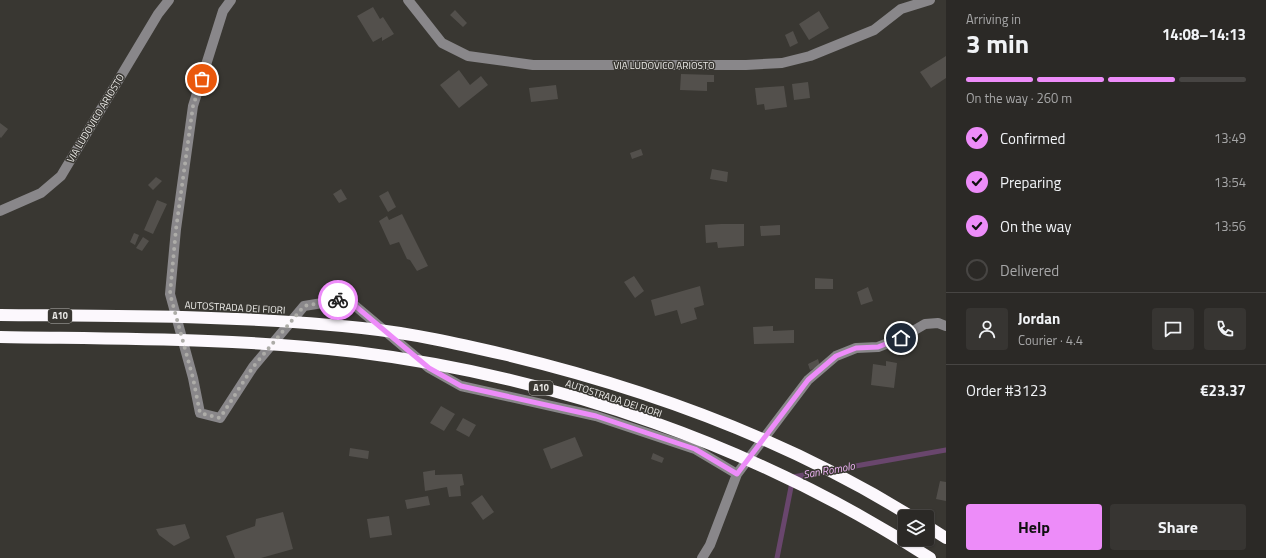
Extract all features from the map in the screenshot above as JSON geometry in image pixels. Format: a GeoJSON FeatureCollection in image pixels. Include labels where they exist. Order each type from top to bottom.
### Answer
{"type":"FeatureCollection","features":[{"type":"Feature","properties":{"kind":"highway","name":"AUTOSTRADA DEI FIORI"},"geometry":{"type":"LineString","coordinates":[[0,315],[120,316],[268,320],[364,328],[462,344],[565,369],[658,398],[736,428],[820,465],[900,510]]}},
{"type":"Feature","properties":{"kind":"highway","name":"AUTOSTRADA DEI FIORI"},"geometry":{"type":"LineString","coordinates":[[0,337],[117,339],[250,344],[355,352],[441,366],[540,387],[640,417],[721,448],[814,491],[897,537],[930,558]]}},
{"type":"Feature","properties":{"kind":"highway"},"geometry":{"type":"LineString","coordinates":[[934,530],[946,538]]}},
{"type":"Feature","properties":{"kind":"street","name":"VIA LUDOVICO ARIOSTO"},"geometry":{"type":"LineString","coordinates":[[0,211],[41,193],[61,176],[158,14],[169,0]]}},
{"type":"Feature","properties":{"kind":"street"},"geometry":{"type":"LineString","coordinates":[[231,0],[223,11],[193,106],[176,229],[170,294],[193,378],[200,413],[220,418],[253,367],[304,306],[347,299],[429,368],[461,386],[596,416],[695,449],[737,474]]}},
{"type":"Feature","properties":{"kind":"street","name":"VIA LUDOVICO ARIOSTO"},"geometry":{"type":"LineString","coordinates":[[408,0],[442,43],[468,56],[533,65],[746,65],[782,62],[810,56],[874,30],[902,9],[930,0]]}},
{"type":"Feature","properties":{"kind":"street"},"geometry":{"type":"LineString","coordinates":[[702,558],[710,545],[737,474],[808,380],[836,356],[856,348],[878,347],[901,338],[925,324],[938,323],[946,326]]}},
{"type":"Feature","properties":{"kind":"building"},"geometry":{"type":"Polygon","coordinates":[[[373,7],[380,19],[383,17],[394,34],[382,41],[382,37],[373,42],[357,16],[373,7]]]}},
{"type":"Feature","properties":{"kind":"building"},"geometry":{"type":"Polygon","coordinates":[[[455,10],[467,23],[463,27],[450,15],[455,10]]]}},
{"type":"Feature","properties":{"kind":"building"},"geometry":{"type":"Polygon","coordinates":[[[819,11],[829,28],[809,40],[799,24],[819,11]]]}},
{"type":"Feature","properties":{"kind":"building"},"geometry":{"type":"Polygon","coordinates":[[[793,31],[798,43],[790,47],[785,35],[793,31]]]}},
{"type":"Feature","properties":{"kind":"building"},"geometry":{"type":"Polygon","coordinates":[[[946,56],[946,78],[931,88],[920,72],[946,56]]]}},
{"type":"Feature","properties":{"kind":"building"},"geometry":{"type":"Polygon","coordinates":[[[459,70],[470,85],[481,76],[488,85],[459,108],[440,85],[459,70]]]}},
{"type":"Feature","properties":{"kind":"building"},"geometry":{"type":"Polygon","coordinates":[[[681,74],[714,75],[714,82],[707,82],[707,91],[680,90],[681,74]]]}},
{"type":"Feature","properties":{"kind":"building"},"geometry":{"type":"Polygon","coordinates":[[[808,82],[810,98],[794,100],[792,84],[808,82]]]}},
{"type":"Feature","properties":{"kind":"building"},"geometry":{"type":"Polygon","coordinates":[[[556,85],[558,99],[531,102],[529,88],[556,85]]]}},
{"type":"Feature","properties":{"kind":"building"},"geometry":{"type":"Polygon","coordinates":[[[784,86],[787,107],[765,110],[764,104],[757,105],[755,88],[784,86]]]}},
{"type":"Feature","properties":{"kind":"building"},"geometry":{"type":"Polygon","coordinates":[[[0,123],[8,129],[1,138],[0,137],[0,123]]]}},
{"type":"Feature","properties":{"kind":"building"},"geometry":{"type":"Polygon","coordinates":[[[641,149],[643,155],[632,159],[630,153],[641,149]]]}},
{"type":"Feature","properties":{"kind":"building"},"geometry":{"type":"Polygon","coordinates":[[[712,169],[728,172],[727,182],[710,179],[712,169]]]}},
{"type":"Feature","properties":{"kind":"building"},"geometry":{"type":"Polygon","coordinates":[[[156,177],[162,181],[153,190],[148,185],[156,177]]]}},
{"type":"Feature","properties":{"kind":"building"},"geometry":{"type":"Polygon","coordinates":[[[341,189],[347,199],[339,203],[333,194],[341,189]]]}},
{"type":"Feature","properties":{"kind":"building"},"geometry":{"type":"Polygon","coordinates":[[[388,191],[396,207],[388,212],[379,196],[388,191]]]}},
{"type":"Feature","properties":{"kind":"building"},"geometry":{"type":"Polygon","coordinates":[[[157,200],[167,204],[153,234],[144,230],[157,200]]]}},
{"type":"Feature","properties":{"kind":"building"},"geometry":{"type":"Polygon","coordinates":[[[402,214],[428,266],[417,271],[410,260],[407,259],[399,242],[390,245],[379,221],[387,216],[389,220],[402,214]]]}},
{"type":"Feature","properties":{"kind":"building"},"geometry":{"type":"Polygon","coordinates":[[[744,224],[744,246],[718,248],[717,242],[706,243],[705,225],[744,224]]]}},
{"type":"Feature","properties":{"kind":"building"},"geometry":{"type":"Polygon","coordinates":[[[780,225],[780,235],[761,236],[760,226],[780,225]]]}},
{"type":"Feature","properties":{"kind":"building"},"geometry":{"type":"Polygon","coordinates":[[[134,233],[139,235],[135,245],[130,242],[134,233]]]}},
{"type":"Feature","properties":{"kind":"building"},"geometry":{"type":"Polygon","coordinates":[[[143,237],[149,241],[142,251],[136,248],[143,237]]]}},
{"type":"Feature","properties":{"kind":"building"},"geometry":{"type":"Polygon","coordinates":[[[634,276],[644,291],[635,298],[624,282],[634,276]]]}},
{"type":"Feature","properties":{"kind":"building"},"geometry":{"type":"Polygon","coordinates":[[[815,278],[833,279],[833,289],[815,289],[815,278]]]}},
{"type":"Feature","properties":{"kind":"building"},"geometry":{"type":"Polygon","coordinates":[[[700,286],[704,305],[694,308],[697,319],[681,324],[677,310],[655,316],[651,300],[700,286]]]}},
{"type":"Feature","properties":{"kind":"building"},"geometry":{"type":"Polygon","coordinates":[[[868,287],[873,301],[861,305],[857,292],[868,287]]]}},
{"type":"Feature","properties":{"kind":"building"},"geometry":{"type":"Polygon","coordinates":[[[773,326],[773,331],[794,330],[794,343],[754,344],[753,327],[773,326]]]}},
{"type":"Feature","properties":{"kind":"building"},"geometry":{"type":"Polygon","coordinates":[[[818,359],[820,366],[810,370],[808,364],[818,359]]]}},
{"type":"Feature","properties":{"kind":"building"},"geometry":{"type":"Polygon","coordinates":[[[886,361],[897,363],[894,388],[871,385],[873,364],[886,366],[886,361]]]}},
{"type":"Feature","properties":{"kind":"building"},"geometry":{"type":"Polygon","coordinates":[[[441,406],[455,414],[444,431],[430,423],[441,406]]]}},
{"type":"Feature","properties":{"kind":"building"},"geometry":{"type":"Polygon","coordinates":[[[463,418],[476,425],[469,437],[456,430],[463,418]]]}},
{"type":"Feature","properties":{"kind":"building"},"geometry":{"type":"Polygon","coordinates":[[[575,437],[583,456],[551,469],[543,449],[575,437]]]}},
{"type":"Feature","properties":{"kind":"building"},"geometry":{"type":"Polygon","coordinates":[[[350,448],[369,451],[368,459],[349,456],[350,448]]]}},
{"type":"Feature","properties":{"kind":"building"},"geometry":{"type":"Polygon","coordinates":[[[653,453],[664,458],[662,463],[651,459],[653,453]]]}},
{"type":"Feature","properties":{"kind":"building"},"geometry":{"type":"Polygon","coordinates":[[[435,470],[435,475],[462,474],[464,485],[460,486],[461,496],[449,497],[447,487],[425,491],[423,472],[435,470]]]}},
{"type":"Feature","properties":{"kind":"building"},"geometry":{"type":"Polygon","coordinates":[[[940,481],[946,482],[946,501],[936,499],[940,481]]]}},
{"type":"Feature","properties":{"kind":"building"},"geometry":{"type":"Polygon","coordinates":[[[482,495],[494,512],[483,520],[471,503],[482,495]]]}},
{"type":"Feature","properties":{"kind":"building"},"geometry":{"type":"Polygon","coordinates":[[[428,496],[430,505],[407,509],[405,500],[428,496]]]}},
{"type":"Feature","properties":{"kind":"building"},"geometry":{"type":"Polygon","coordinates":[[[283,512],[293,549],[261,558],[235,558],[226,536],[255,526],[256,519],[283,512]]]}},
{"type":"Feature","properties":{"kind":"building"},"geometry":{"type":"Polygon","coordinates":[[[389,516],[392,535],[370,538],[367,519],[389,516]]]}},
{"type":"Feature","properties":{"kind":"building"},"geometry":{"type":"Polygon","coordinates":[[[185,524],[190,538],[174,546],[159,535],[156,529],[185,524]]]}},
{"type":"Feature","properties":{"kind":"waterway","name":"San Romolo"},"geometry":{"type":"LineString","coordinates":[[833,470],[946,450]]}},
{"type":"Feature","properties":{"kind":"waterway","name":"San Romolo"},"geometry":{"type":"LineString","coordinates":[[777,558],[793,477],[825,471]]}},
{"type":"Feature","properties":{"kind":"way so far"},"geometry":{"type":"LineString","coordinates":[[202,79],[193,106],[176,229],[170,294],[193,378],[200,413],[220,418],[253,367],[304,306],[338,300]]}},
{"type":"Feature","properties":{"kind":"route"},"geometry":{"type":"LineString","coordinates":[[338,300],[347,299],[429,368],[461,386],[596,416],[695,449],[737,474],[808,380],[836,356],[856,348],[878,347],[901,338]]}}]}
